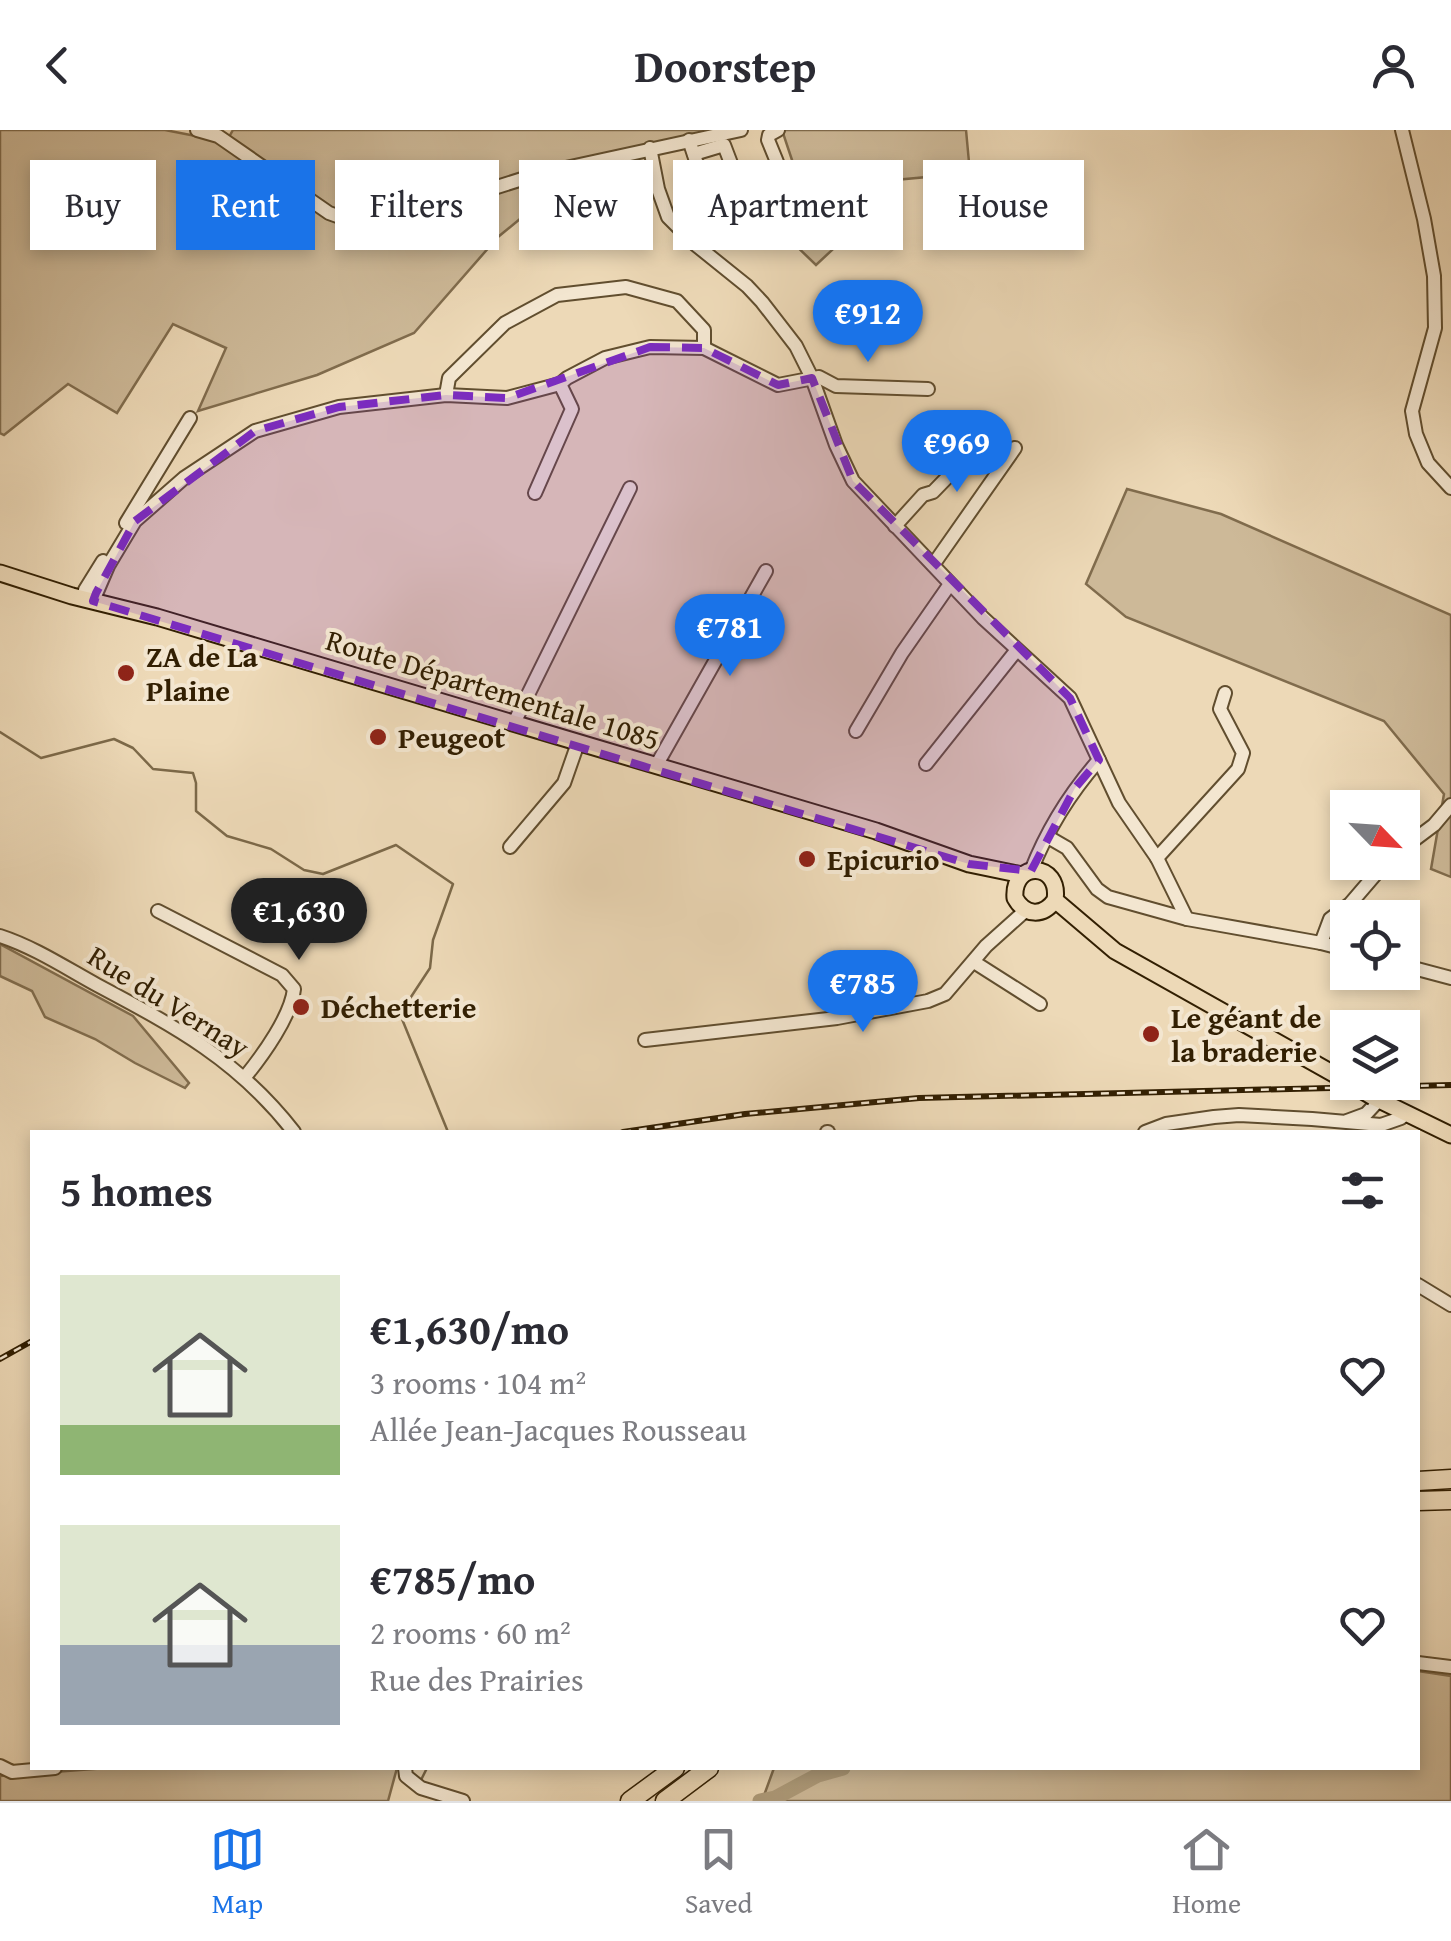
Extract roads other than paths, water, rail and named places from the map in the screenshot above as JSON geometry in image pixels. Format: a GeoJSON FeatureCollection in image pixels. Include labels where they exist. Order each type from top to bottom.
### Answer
{"type":"FeatureCollection","features":[{"type":"Feature","properties":{"kind":"highway"},"geometry":{"type":"LineString","coordinates":[[1420,1481],[1451,1479]]}},
{"type":"Feature","properties":{"kind":"highway"},"geometry":{"type":"LineString","coordinates":[[1420,1501],[1451,1500]]}},
{"type":"Feature","properties":{"kind":"highway"},"geometry":{"type":"LineString","coordinates":[[630,1801],[672,1770]]}},
{"type":"Feature","properties":{"kind":"highway"},"geometry":{"type":"LineString","coordinates":[[665,1801],[706,1770]]}},
{"type":"Feature","properties":{"kind":"main road","name":"Route Départementale 1085"},"geometry":{"type":"LineString","coordinates":[[0,573],[876,831],[969,864]]}},
{"type":"Feature","properties":{"kind":"main road"},"geometry":{"type":"LineString","coordinates":[[969,864],[1048,875],[1056,891],[1049,906],[1038,913],[1025,911],[1014,898],[1016,882],[1027,873]]}},
{"type":"Feature","properties":{"kind":"main road"},"geometry":{"type":"LineString","coordinates":[[969,864],[1014,890]]}},
{"type":"Feature","properties":{"kind":"main road"},"geometry":{"type":"LineString","coordinates":[[1049,906],[1115,951],[1330,1072]]}},
{"type":"Feature","properties":{"kind":"main road"},"geometry":{"type":"LineString","coordinates":[[1378,1100],[1451,1135]]}},
{"type":"Feature","properties":{"kind":"street"},"geometry":{"type":"LineString","coordinates":[[198,130],[218,136],[329,213],[354,222],[380,224],[416,216],[538,174],[650,148],[724,145],[730,160]]}},
{"type":"Feature","properties":{"kind":"street"},"geometry":{"type":"LineString","coordinates":[[692,147],[741,130]]}},
{"type":"Feature","properties":{"kind":"street"},"geometry":{"type":"LineString","coordinates":[[776,160],[768,140],[778,130]]}},
{"type":"Feature","properties":{"kind":"street"},"geometry":{"type":"LineString","coordinates":[[1402,130],[1434,276],[1434,328],[1412,410],[1416,434],[1428,463],[1451,488]]}},
{"type":"Feature","properties":{"kind":"street"},"geometry":{"type":"LineString","coordinates":[[692,147],[696,160]]}},
{"type":"Feature","properties":{"kind":"street"},"geometry":{"type":"LineString","coordinates":[[650,148],[668,216],[680,232],[742,281],[796,346],[853,481],[1016,651],[1070,698],[1120,804],[1157,858],[1186,918]]}},
{"type":"Feature","properties":{"kind":"street"},"geometry":{"type":"LineString","coordinates":[[446,395],[449,378],[505,323],[557,295],[626,287],[678,301],[704,330],[704,348]]}},
{"type":"Feature","properties":{"kind":"street"},"geometry":{"type":"LineString","coordinates":[[89,600],[135,521],[184,478],[255,431],[339,407],[446,395],[506,398],[560,384],[605,358],[650,347],[704,348],[778,385],[819,378],[836,386],[928,389]]}},
{"type":"Feature","properties":{"kind":"street"},"geometry":{"type":"LineString","coordinates":[[535,493],[572,408],[560,384]]}},
{"type":"Feature","properties":{"kind":"street"},"geometry":{"type":"LineString","coordinates":[[89,600],[86,590],[190,418]]}},
{"type":"Feature","properties":{"kind":"street"},"geometry":{"type":"LineString","coordinates":[[916,433],[958,466]]}},
{"type":"Feature","properties":{"kind":"street"},"geometry":{"type":"LineString","coordinates":[[933,566],[1015,448]]}},
{"type":"Feature","properties":{"kind":"street"},"geometry":{"type":"LineString","coordinates":[[895,526],[923,495],[933,492],[966,458],[976,464]]}},
{"type":"Feature","properties":{"kind":"street"},"geometry":{"type":"LineString","coordinates":[[514,724],[630,488]]}},
{"type":"Feature","properties":{"kind":"street"},"geometry":{"type":"LineString","coordinates":[[656,766],[766,571]]}},
{"type":"Feature","properties":{"kind":"street"},"geometry":{"type":"LineString","coordinates":[[856,732],[902,653],[950,584]]}},
{"type":"Feature","properties":{"kind":"street"},"geometry":{"type":"LineString","coordinates":[[926,764],[1016,651]]}},
{"type":"Feature","properties":{"kind":"street"},"geometry":{"type":"LineString","coordinates":[[1157,858],[1238,769],[1243,753],[1220,709],[1225,693]]}},
{"type":"Feature","properties":{"kind":"street"},"geometry":{"type":"LineString","coordinates":[[510,846],[564,783],[578,743]]}},
{"type":"Feature","properties":{"kind":"street"},"geometry":{"type":"LineString","coordinates":[[1027,873],[1074,788],[1099,760]]}},
{"type":"Feature","properties":{"kind":"street"},"geometry":{"type":"LineString","coordinates":[[1420,836],[1451,804]]}},
{"type":"Feature","properties":{"kind":"street"},"geometry":{"type":"LineString","coordinates":[[1048,836],[1048,875]]}},
{"type":"Feature","properties":{"kind":"street"},"geometry":{"type":"LineString","coordinates":[[1048,836],[1067,848],[1097,889],[1108,896],[1186,918],[1330,945]]}},
{"type":"Feature","properties":{"kind":"street"},"geometry":{"type":"LineString","coordinates":[[1321,943],[1330,919],[1350,904],[1371,880]]}},
{"type":"Feature","properties":{"kind":"street"},"geometry":{"type":"LineString","coordinates":[[645,1040],[837,1018],[918,1004],[945,994],[986,946],[1025,911]]}},
{"type":"Feature","properties":{"kind":"street"},"geometry":{"type":"LineString","coordinates":[[158,912],[282,975],[294,989],[273,1037],[245,1077]]}},
{"type":"Feature","properties":{"kind":"street","name":"Rue du Vernay"},"geometry":{"type":"LineString","coordinates":[[0,936],[52,960],[196,1041],[245,1077],[292,1130]]}},
{"type":"Feature","properties":{"kind":"street"},"geometry":{"type":"LineString","coordinates":[[974,962],[1040,1004]]}},
{"type":"Feature","properties":{"kind":"street"},"geometry":{"type":"LineString","coordinates":[[1420,970],[1451,978]]}},
{"type":"Feature","properties":{"kind":"street"},"geometry":{"type":"LineString","coordinates":[[1345,1122],[1366,1114],[1375,1100]]}},
{"type":"Feature","properties":{"kind":"street"},"geometry":{"type":"LineString","coordinates":[[1154,1130],[1186,1120],[1239,1115],[1381,1125],[1405,1114]]}},
{"type":"Feature","properties":{"kind":"street"},"geometry":{"type":"LineString","coordinates":[[1420,1286],[1451,1305]]}},
{"type":"Feature","properties":{"kind":"street"},"geometry":{"type":"LineString","coordinates":[[1420,1663],[1451,1667]]}},
{"type":"Feature","properties":{"kind":"street"},"geometry":{"type":"LineString","coordinates":[[0,1766],[12,1772],[34,1770]]}},
{"type":"Feature","properties":{"kind":"street"},"geometry":{"type":"LineString","coordinates":[[405,1770],[406,1776],[421,1788],[463,1801]]}},
{"type":"Feature","properties":{"kind":"waterway"},"geometry":{"type":"LineString","coordinates":[[0,732],[41,758],[114,739],[133,748],[153,769],[193,773],[196,811],[227,836],[271,849],[304,870],[323,874],[396,845],[453,884],[433,940],[430,968],[405,1006],[402,1019],[447,1130]]}},
{"type":"Feature","properties":{"kind":"waterway"},"geometry":{"type":"LineString","coordinates":[[420,1782],[426,1770]]}},
{"type":"Feature","properties":{"kind":"waterway"},"geometry":{"type":"LineString","coordinates":[[831,1770],[836,1771]]}},
{"type":"Feature","properties":{"kind":"waterway"},"geometry":{"type":"LineString","coordinates":[[760,1801],[836,1770]]}},
{"type":"Feature","properties":{"kind":"railway"},"geometry":{"type":"LineString","coordinates":[[637,1130],[745,1114],[919,1098],[1451,1085]]}},
{"type":"Feature","properties":{"kind":"railway"},"geometry":{"type":"LineString","coordinates":[[0,1359],[30,1342]]}},
{"type":"Feature","properties":{"kind":"place","name":"ZA de La Plaine"},"geometry":{"type":"Point","coordinates":[126,673]}},
{"type":"Feature","properties":{"kind":"place","name":"Peugeot"},"geometry":{"type":"Point","coordinates":[378,737]}},
{"type":"Feature","properties":{"kind":"place","name":"Epicurio"},"geometry":{"type":"Point","coordinates":[807,859]}},
{"type":"Feature","properties":{"kind":"place","name":"Déchetterie"},"geometry":{"type":"Point","coordinates":[301,1007]}},
{"type":"Feature","properties":{"kind":"place","name":"Le géant de la braderie"},"geometry":{"type":"Point","coordinates":[1151,1034]}}]}
